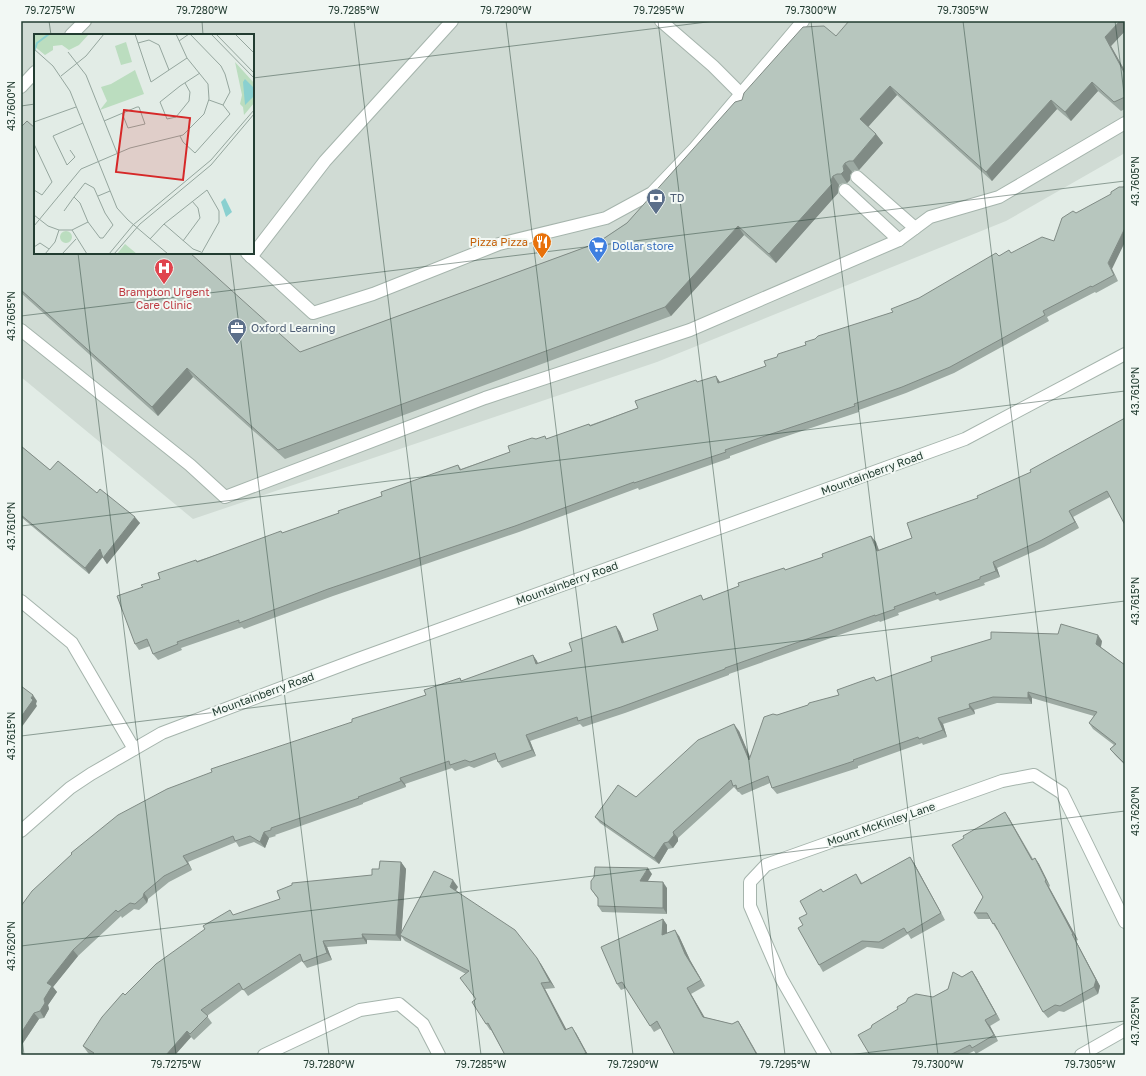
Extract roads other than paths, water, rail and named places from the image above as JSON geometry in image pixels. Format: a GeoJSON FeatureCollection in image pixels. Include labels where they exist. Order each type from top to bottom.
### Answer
{"type":"FeatureCollection","features":[{"type":"Feature","properties":{"kind":"street"},"geometry":{"type":"LineString","coordinates":[[72,34],[85,21]]}},
{"type":"Feature","properties":{"kind":"street"},"geometry":{"type":"LineString","coordinates":[[254,249],[325,161],[452,21]]}},
{"type":"Feature","properties":{"kind":"street"},"geometry":{"type":"LineString","coordinates":[[661,21],[713,66],[742,99]]}},
{"type":"Feature","properties":{"kind":"street"},"geometry":{"type":"LineString","coordinates":[[249,255],[313,313],[373,294],[500,244],[606,218],[652,193],[742,99],[803,21]]}},
{"type":"Feature","properties":{"kind":"street"},"geometry":{"type":"LineString","coordinates":[[21,87],[34,73]]}},
{"type":"Feature","properties":{"kind":"street"},"geometry":{"type":"LineString","coordinates":[[742,99],[754,91]]}},
{"type":"Feature","properties":{"kind":"street"},"geometry":{"type":"LineString","coordinates":[[21,330],[190,465],[225,498],[485,398],[690,330],[899,240],[930,217],[999,198],[1125,124]]}},
{"type":"Feature","properties":{"kind":"street"},"geometry":{"type":"LineString","coordinates":[[857,177],[915,228]]}},
{"type":"Feature","properties":{"kind":"street"},"geometry":{"type":"LineString","coordinates":[[845,190],[899,240]]}},
{"type":"Feature","properties":{"kind":"street","name":"Mountainberry Road"},"geometry":{"type":"LineString","coordinates":[[21,831],[70,788],[162,732],[373,653],[965,439],[1125,354]]}},
{"type":"Feature","properties":{"kind":"street"},"geometry":{"type":"LineString","coordinates":[[21,600],[72,643],[134,748]]}},
{"type":"Feature","properties":{"kind":"street","name":"Mount McKinley Lane"},"geometry":{"type":"LineString","coordinates":[[825,1055],[781,978],[750,906],[750,882],[766,865],[1002,781],[1034,775],[1062,793],[1125,922]]}},
{"type":"Feature","properties":{"kind":"street"},"geometry":{"type":"LineString","coordinates":[[264,1055],[360,1010],[399,1004],[423,1024],[439,1055]]}},
{"type":"Feature","properties":{"kind":"street"},"geometry":{"type":"LineString","coordinates":[[1081,1055],[1125,1030]]}},
{"type":"Feature","properties":{"kind":"place","name":"TD"},"geometry":{"type":"Point","coordinates":[656,215]}},
{"type":"Feature","properties":{"kind":"place","name":"Pizza Pizza"},"geometry":{"type":"Point","coordinates":[542,259]}},
{"type":"Feature","properties":{"kind":"place","name":"Dollar store"},"geometry":{"type":"Point","coordinates":[598,263]}},
{"type":"Feature","properties":{"kind":"place","name":"Brampton Urgent Care Clinic"},"geometry":{"type":"Point","coordinates":[164,285]}},
{"type":"Feature","properties":{"kind":"place","name":"Oxford Learning"},"geometry":{"type":"Point","coordinates":[237,345]}}]}
